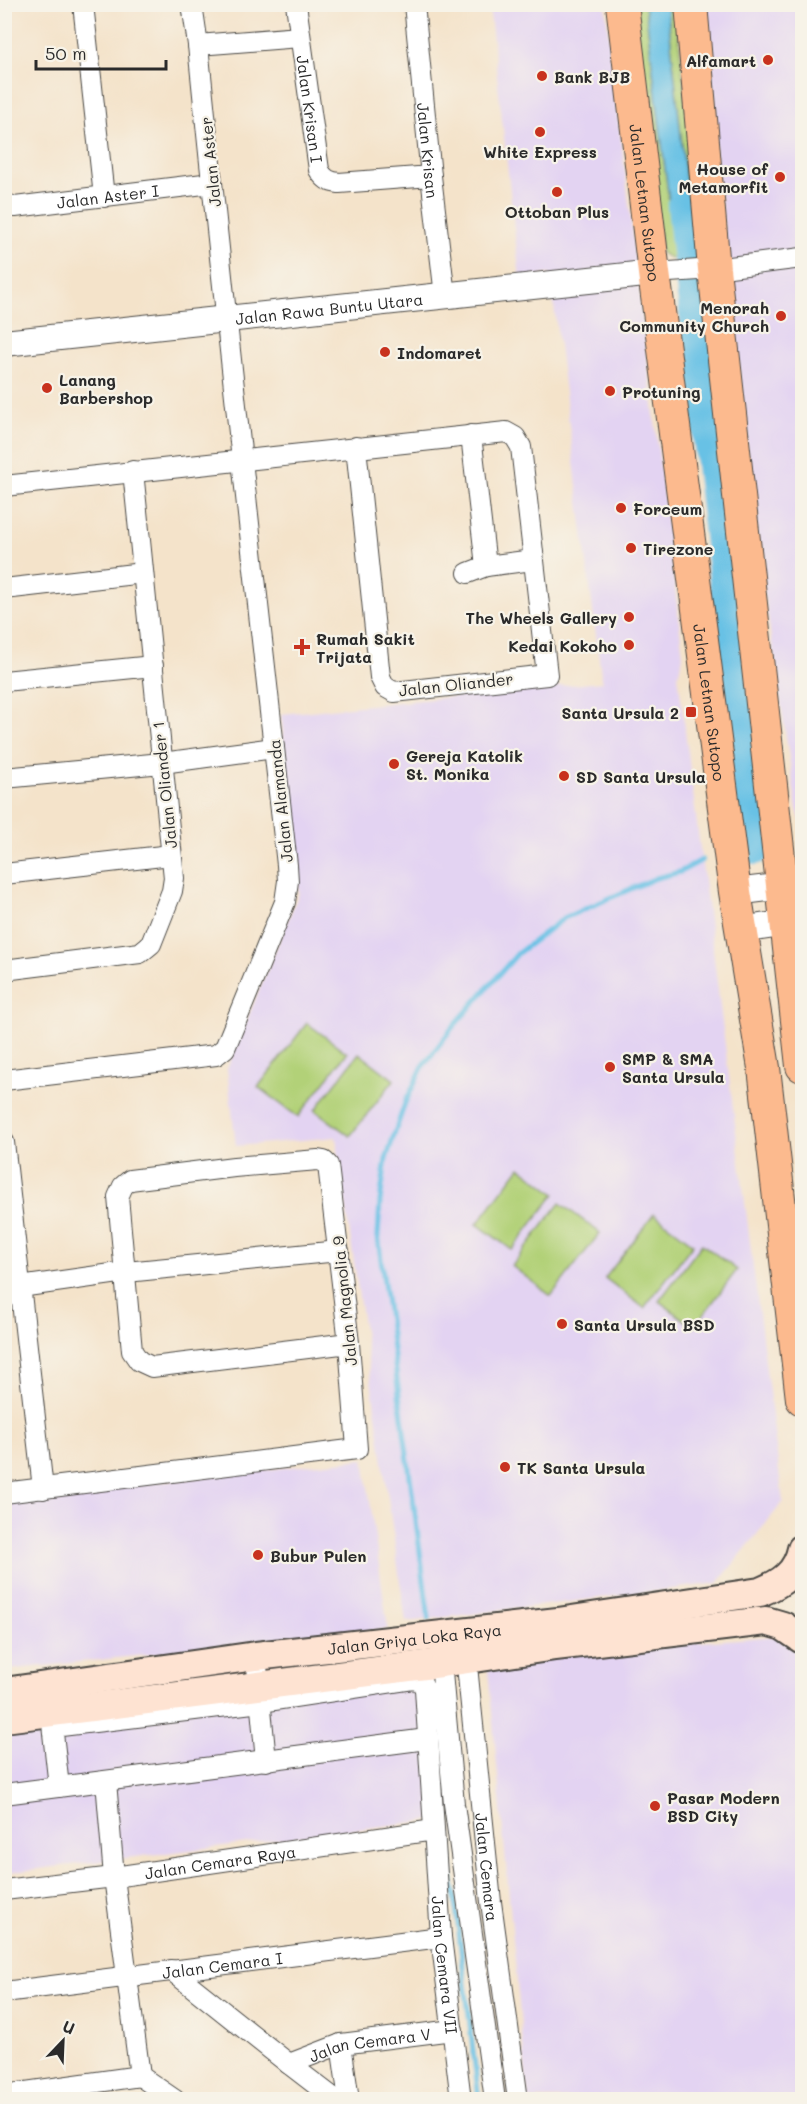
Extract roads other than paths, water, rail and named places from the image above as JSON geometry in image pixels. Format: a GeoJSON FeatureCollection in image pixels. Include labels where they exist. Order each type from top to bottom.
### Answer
{"type":"FeatureCollection","features":[{"type":"Feature","properties":{"kind":"main road","name":"Jalan Letnan Sutopo"},"geometry":{"type":"LineString","coordinates":[[622,4],[663,272],[735,892],[764,1068],[802,1399]]}},
{"type":"Feature","properties":{"kind":"main road"},"geometry":{"type":"LineString","coordinates":[[691,4],[706,269],[792,885],[802,1066]]}},
{"type":"Feature","properties":{"kind":"main road","name":"Jalan Griya Loka Raya"},"geometry":{"type":"LineString","coordinates":[[4,1692],[49,1708],[260,1694],[558,1622],[760,1592],[788,1577],[800,1562],[802,1549]]}},
{"type":"Feature","properties":{"kind":"main road","name":"Jalan Griya Loka Raya"},"geometry":{"type":"LineString","coordinates":[[4,1718],[256,1656],[452,1648],[766,1621],[783,1626],[802,1639]]}},
{"type":"Feature","properties":{"kind":"street"},"geometry":{"type":"LineString","coordinates":[[83,4],[104,197]]}},
{"type":"Feature","properties":{"kind":"street","name":"Jalan Aster"},"geometry":{"type":"LineString","coordinates":[[192,4],[225,320]]}},
{"type":"Feature","properties":{"kind":"street","name":"Jalan Krisan I"},"geometry":{"type":"LineString","coordinates":[[296,4],[319,170],[323,178],[339,183],[431,176]]}},
{"type":"Feature","properties":{"kind":"street","name":"Jalan Krisan"},"geometry":{"type":"LineString","coordinates":[[414,4],[445,296]]}},
{"type":"Feature","properties":{"kind":"street"},"geometry":{"type":"LineString","coordinates":[[198,45],[300,37]]}},
{"type":"Feature","properties":{"kind":"street","name":"Jalan Aster I"},"geometry":{"type":"LineString","coordinates":[[4,203],[15,207],[212,183]]}},
{"type":"Feature","properties":{"kind":"street"},"geometry":{"type":"LineString","coordinates":[[663,272],[802,258]]}},
{"type":"Feature","properties":{"kind":"street","name":"Jalan Rawa Buntu Utara"},"geometry":{"type":"LineString","coordinates":[[4,343],[663,272]]}},
{"type":"Feature","properties":{"kind":"street","name":"Jalan Alamanda"},"geometry":{"type":"LineString","coordinates":[[4,1080],[216,1055],[225,1048],[285,902],[287,865],[225,320]]}},
{"type":"Feature","properties":{"kind":"street","name":"Jalan Oliander"},"geometry":{"type":"LineString","coordinates":[[4,486],[242,459],[356,447],[471,435],[506,432],[515,437],[521,447],[547,675],[394,692],[386,687],[381,677],[356,447]]}},
{"type":"Feature","properties":{"kind":"street"},"geometry":{"type":"LineString","coordinates":[[471,435],[477,570],[533,560]]}},
{"type":"Feature","properties":{"kind":"street","name":"Jalan Oliander 1"},"geometry":{"type":"LineString","coordinates":[[4,970],[140,953],[147,950],[172,891],[174,878],[133,471]]}},
{"type":"Feature","properties":{"kind":"street"},"geometry":{"type":"LineString","coordinates":[[4,589],[143,573]]}},
{"type":"Feature","properties":{"kind":"street"},"geometry":{"type":"LineString","coordinates":[[4,681],[153,666]]}},
{"type":"Feature","properties":{"kind":"street"},"geometry":{"type":"LineString","coordinates":[[4,778],[162,763],[274,748]]}},
{"type":"Feature","properties":{"kind":"street"},"geometry":{"type":"LineString","coordinates":[[4,874],[171,855]]}},
{"type":"Feature","properties":{"kind":"street"},"geometry":{"type":"LineString","coordinates":[[735,892],[792,885]]}},
{"type":"Feature","properties":{"kind":"street"},"geometry":{"type":"LineString","coordinates":[[740,930],[794,922]]}},
{"type":"Feature","properties":{"kind":"street"},"geometry":{"type":"LineString","coordinates":[[4,1142],[42,1489],[4,1493]]}},
{"type":"Feature","properties":{"kind":"street","name":"Jalan Magnolia 9"},"geometry":{"type":"LineString","coordinates":[[42,1489],[357,1449],[339,1251],[328,1165],[324,1161],[234,1167],[130,1180],[123,1186],[118,1197],[126,1272]]}},
{"type":"Feature","properties":{"kind":"street"},"geometry":{"type":"LineString","coordinates":[[20,1287],[126,1272],[339,1251]]}},
{"type":"Feature","properties":{"kind":"street"},"geometry":{"type":"LineString","coordinates":[[126,1272],[132,1351],[139,1361],[152,1367],[349,1343]]}},
{"type":"Feature","properties":{"kind":"street","name":"Jalan Cemara"},"geometry":{"type":"LineString","coordinates":[[452,1648],[454,1804],[495,2100]]}},
{"type":"Feature","properties":{"kind":"street","name":"Jalan Cemara"},"geometry":{"type":"LineString","coordinates":[[452,1648],[519,2100]]}},
{"type":"Feature","properties":{"kind":"street"},"geometry":{"type":"LineString","coordinates":[[256,1656],[266,1761]]}},
{"type":"Feature","properties":{"kind":"street","name":"Jalan Cemara VII"},"geometry":{"type":"LineString","coordinates":[[260,1694],[413,1679],[421,1681],[425,1689],[441,1937],[461,2100]]}},
{"type":"Feature","properties":{"kind":"street"},"geometry":{"type":"LineString","coordinates":[[49,1708],[59,1787]]}},
{"type":"Feature","properties":{"kind":"street"},"geometry":{"type":"LineString","coordinates":[[4,1794],[427,1739]]}},
{"type":"Feature","properties":{"kind":"street"},"geometry":{"type":"LineString","coordinates":[[106,1781],[114,1877],[140,2076]]}},
{"type":"Feature","properties":{"kind":"street","name":"Jalan Cemara Raya"},"geometry":{"type":"LineString","coordinates":[[4,1890],[114,1877],[434,1830]]}},
{"type":"Feature","properties":{"kind":"street","name":"Jalan Cemara I"},"geometry":{"type":"LineString","coordinates":[[4,1992],[441,1937]]}},
{"type":"Feature","properties":{"kind":"street","name":"Jalan Cemara V"},"geometry":{"type":"LineString","coordinates":[[171,1970],[336,2100]]}},
{"type":"Feature","properties":{"kind":"street","name":"Jalan Cemara V"},"geometry":{"type":"LineString","coordinates":[[289,2064],[341,2044],[453,2030]]}},
{"type":"Feature","properties":{"kind":"street"},"geometry":{"type":"LineString","coordinates":[[341,2044],[349,2100]]}},
{"type":"Feature","properties":{"kind":"street"},"geometry":{"type":"LineString","coordinates":[[4,2095],[140,2076],[176,2100]]}},
{"type":"Feature","properties":{"kind":"water"},"geometry":{"type":"Polygon","coordinates":[[[645,5],[667,5],[693,249],[675,250],[645,5]]]}},
{"type":"Feature","properties":{"kind":"waterway"},"geometry":{"type":"LineString","coordinates":[[683,206],[755,849]]}},
{"type":"Feature","properties":{"kind":"waterway"},"geometry":{"type":"LineString","coordinates":[[429,1619],[378,1237],[386,1159],[405,1103],[423,1066],[452,1028],[518,953],[564,918],[656,878],[680,872],[702,860]]}},
{"type":"Feature","properties":{"kind":"waterway"},"geometry":{"type":"LineString","coordinates":[[439,1740],[442,1790],[479,2100]]}},
{"type":"Feature","properties":{"kind":"place","name":"Alfamart"},"geometry":{"type":"Point","coordinates":[768,60]}},
{"type":"Feature","properties":{"kind":"place","name":"Bank BJB"},"geometry":{"type":"Point","coordinates":[542,76]}},
{"type":"Feature","properties":{"kind":"place","name":"White Express"},"geometry":{"type":"Point","coordinates":[540,132]}},
{"type":"Feature","properties":{"kind":"place","name":"House of Metamorfit"},"geometry":{"type":"Point","coordinates":[780,177]}},
{"type":"Feature","properties":{"kind":"place","name":"Ottoban Plus"},"geometry":{"type":"Point","coordinates":[557,192]}},
{"type":"Feature","properties":{"kind":"place","name":"Menorah Community Church"},"geometry":{"type":"Point","coordinates":[781,316]}},
{"type":"Feature","properties":{"kind":"place","name":"Indomaret"},"geometry":{"type":"Point","coordinates":[385,352]}},
{"type":"Feature","properties":{"kind":"place","name":"Lanang Barbershop"},"geometry":{"type":"Point","coordinates":[47,388]}},
{"type":"Feature","properties":{"kind":"place","name":"Protuning"},"geometry":{"type":"Point","coordinates":[610,391]}},
{"type":"Feature","properties":{"kind":"place","name":"Forceum"},"geometry":{"type":"Point","coordinates":[621,508]}},
{"type":"Feature","properties":{"kind":"place","name":"Tirezone"},"geometry":{"type":"Point","coordinates":[631,548]}},
{"type":"Feature","properties":{"kind":"place","name":"The Wheels Gallery"},"geometry":{"type":"Point","coordinates":[629,617]}},
{"type":"Feature","properties":{"kind":"place","name":"Kedai Kokoho"},"geometry":{"type":"Point","coordinates":[629,645]}},
{"type":"Feature","properties":{"kind":"place","name":"Rumah Sakit Trijata"},"geometry":{"type":"Point","coordinates":[302,647]}},
{"type":"Feature","properties":{"kind":"place","name":"Santa Ursula 2"},"geometry":{"type":"Point","coordinates":[691,712]}},
{"type":"Feature","properties":{"kind":"place","name":"Gereja Katolik St. Monika"},"geometry":{"type":"Point","coordinates":[394,764]}},
{"type":"Feature","properties":{"kind":"place","name":"SD Santa Ursula"},"geometry":{"type":"Point","coordinates":[564,776]}},
{"type":"Feature","properties":{"kind":"place","name":"SMP & SMA Santa Ursula"},"geometry":{"type":"Point","coordinates":[610,1067]}},
{"type":"Feature","properties":{"kind":"place","name":"Santa Ursula BSD"},"geometry":{"type":"Point","coordinates":[562,1324]}},
{"type":"Feature","properties":{"kind":"place","name":"TK Santa Ursula"},"geometry":{"type":"Point","coordinates":[505,1467]}},
{"type":"Feature","properties":{"kind":"place","name":"Bubur Pulen"},"geometry":{"type":"Point","coordinates":[258,1555]}},
{"type":"Feature","properties":{"kind":"place","name":"Pasar Modern BSD City"},"geometry":{"type":"Point","coordinates":[655,1806]}}]}
